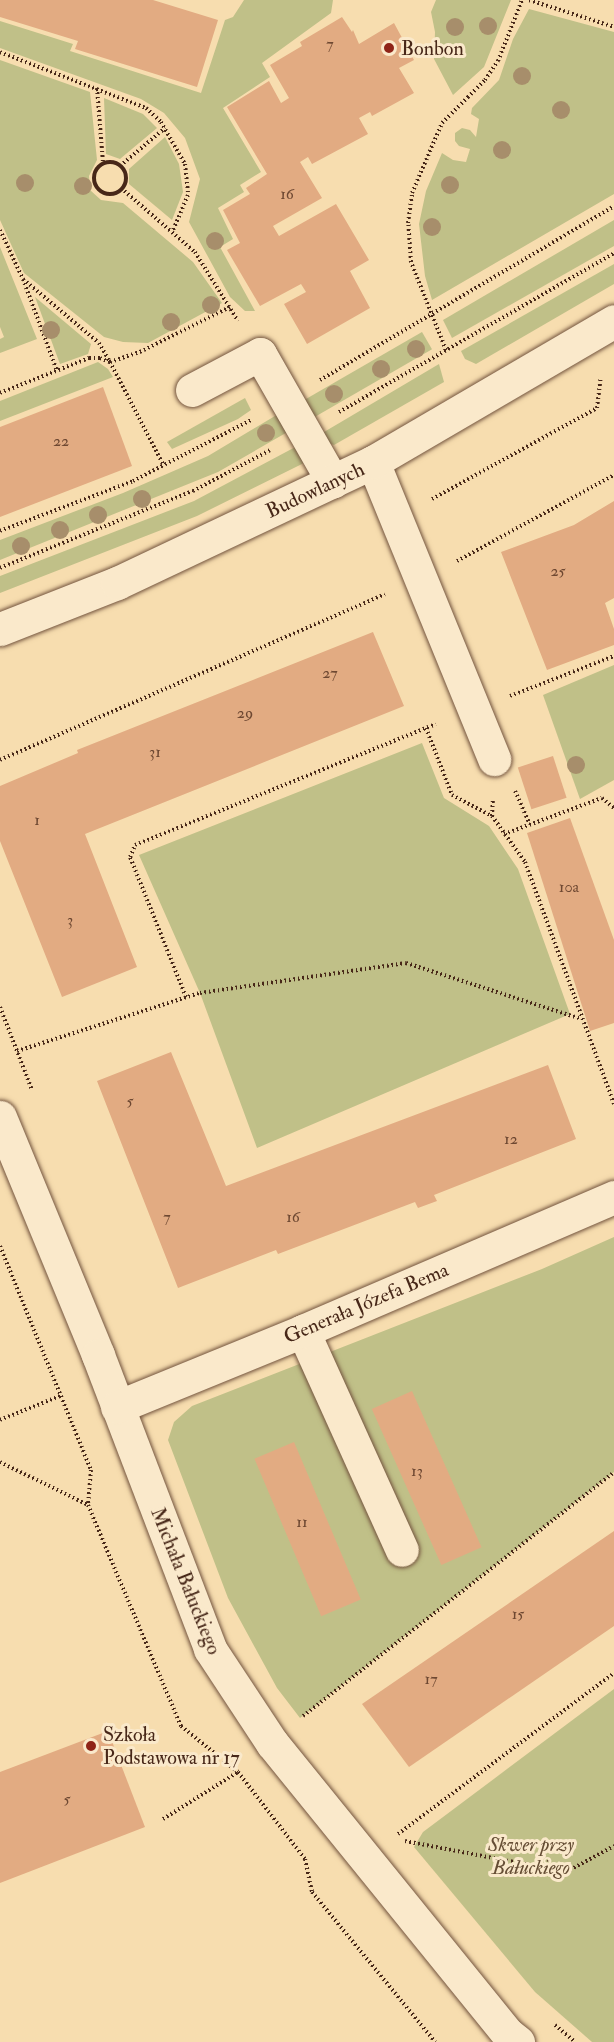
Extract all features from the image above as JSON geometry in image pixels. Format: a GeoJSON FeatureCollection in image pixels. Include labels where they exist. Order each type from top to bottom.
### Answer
{"type":"FeatureCollection","features":[{"type":"Feature","properties":{"kind":"street","name":"Budowlanych"},"geometry":{"type":"LineString","coordinates":[[0,629],[117,583],[373,462],[614,321]]}},
{"type":"Feature","properties":{"kind":"street"},"geometry":{"type":"LineString","coordinates":[[192,390],[260,354],[333,482]]}},
{"type":"Feature","properties":{"kind":"street"},"geometry":{"type":"LineString","coordinates":[[373,462],[494,759]]}},
{"type":"Feature","properties":{"kind":"street","name":"Michała Bałuckiego"},"geometry":{"type":"LineString","coordinates":[[0,1117],[98,1355],[210,1649],[272,1743],[508,2034],[518,2042]]}},
{"type":"Feature","properties":{"kind":"street","name":"Generała Józefa Bema"},"geometry":{"type":"LineString","coordinates":[[117,1407],[614,1197]]}},
{"type":"Feature","properties":{"kind":"street"},"geometry":{"type":"LineString","coordinates":[[303,1330],[402,1550]]}},
{"type":"Feature","properties":{"kind":"path"},"geometry":{"type":"LineString","coordinates":[[446,351],[411,262],[408,223],[412,193],[442,123],[485,80],[498,61],[522,0]]}},
{"type":"Feature","properties":{"kind":"path"},"geometry":{"type":"LineString","coordinates":[[529,0],[614,27]]}},
{"type":"Feature","properties":{"kind":"path"},"geometry":{"type":"LineString","coordinates":[[0,52],[146,108],[165,128],[185,164],[188,195],[173,230]]}},
{"type":"Feature","properties":{"kind":"path"},"geometry":{"type":"LineString","coordinates":[[97,88],[103,164]]}},
{"type":"Feature","properties":{"kind":"path"},"geometry":{"type":"LineString","coordinates":[[120,166],[165,128]]}},
{"type":"Feature","properties":{"kind":"path"},"geometry":{"type":"LineString","coordinates":[[109,162],[120,166],[125,176],[121,188],[111,193],[99,189],[95,184],[94,172],[109,162]]}},
{"type":"Feature","properties":{"kind":"path"},"geometry":{"type":"LineString","coordinates":[[121,188],[173,230],[195,252],[260,354]]}},
{"type":"Feature","properties":{"kind":"path"},"geometry":{"type":"LineString","coordinates":[[0,230],[22,279],[57,371]]}},
{"type":"Feature","properties":{"kind":"path"},"geometry":{"type":"LineString","coordinates":[[0,568],[194,491],[304,432],[614,253]]}},
{"type":"Feature","properties":{"kind":"path"},"geometry":{"type":"LineString","coordinates":[[22,279],[99,343],[164,466]]}},
{"type":"Feature","properties":{"kind":"path"},"geometry":{"type":"LineString","coordinates":[[0,393],[88,358],[100,358],[110,362],[144,350],[230,306]]}},
{"type":"Feature","properties":{"kind":"path"},"geometry":{"type":"LineString","coordinates":[[435,510],[430,500],[597,408],[602,375],[608,372]]}},
{"type":"Feature","properties":{"kind":"path"},"geometry":{"type":"LineString","coordinates":[[0,759],[360,606],[456,562],[614,475]]}},
{"type":"Feature","properties":{"kind":"path"},"geometry":{"type":"LineString","coordinates":[[452,551],[460,572]]}},
{"type":"Feature","properties":{"kind":"path"},"geometry":{"type":"LineString","coordinates":[[186,997],[130,857],[135,844],[614,656]]}},
{"type":"Feature","properties":{"kind":"path"},"geometry":{"type":"LineString","coordinates":[[505,686],[509,697]]}},
{"type":"Feature","properties":{"kind":"path"},"geometry":{"type":"LineString","coordinates":[[426,728],[452,795],[492,816],[525,862],[614,1104]]}},
{"type":"Feature","properties":{"kind":"path"},"geometry":{"type":"LineString","coordinates":[[504,834],[602,798],[614,808]]}},
{"type":"Feature","properties":{"kind":"path"},"geometry":{"type":"LineString","coordinates":[[17,1051],[186,997],[406,963],[581,1019]]}},
{"type":"Feature","properties":{"kind":"path"},"geometry":{"type":"LineString","coordinates":[[0,1246],[51,1376]]}},
{"type":"Feature","properties":{"kind":"path"},"geometry":{"type":"LineString","coordinates":[[0,1420],[60,1396]]}},
{"type":"Feature","properties":{"kind":"path"},"geometry":{"type":"LineString","coordinates":[[0,1462],[88,1505]]}},
{"type":"Feature","properties":{"kind":"path"},"geometry":{"type":"LineString","coordinates":[[294,1711],[300,1718],[614,1472]]}},
{"type":"Feature","properties":{"kind":"path"},"geometry":{"type":"LineString","coordinates":[[613,1675],[393,1838],[566,1872],[614,1846]]}},
{"type":"Feature","properties":{"kind":"path"},"geometry":{"type":"LineString","coordinates":[[164,1819],[238,1772]]}},
{"type":"Feature","properties":{"kind":"path"},"geometry":{"type":"LineString","coordinates":[[548,2019],[575,2042]]}},
{"type":"Feature","properties":{"kind":"green space"},"geometry":{"type":"Polygon","coordinates":[[[244,0],[333,0],[331,13],[262,63],[270,77],[223,108],[261,172],[240,185],[244,192],[218,208],[233,239],[220,247],[255,311],[245,311],[230,297],[189,222],[200,179],[185,138],[164,113],[141,99],[0,48],[0,21],[73,44],[70,51],[201,93],[225,20],[233,17],[244,0]]]}},
{"type":"Feature","properties":{"kind":"green space"},"geometry":{"type":"Polygon","coordinates":[[[436,0],[511,0],[484,67],[453,95],[434,59],[435,32],[431,12],[436,0]]]}},
{"type":"Feature","properties":{"kind":"green space"},"geometry":{"type":"Polygon","coordinates":[[[529,9],[614,32],[614,194],[432,300],[425,276],[419,224],[426,191],[442,153],[453,160],[466,162],[470,149],[459,146],[455,141],[455,133],[462,128],[470,130],[476,137],[479,119],[471,114],[472,108],[499,80],[513,39],[529,9]]]}},
{"type":"Feature","properties":{"kind":"green space"},"geometry":{"type":"Polygon","coordinates":[[[0,60],[90,92],[97,160],[89,176],[90,190],[101,200],[123,203],[193,262],[222,303],[148,343],[123,342],[104,337],[24,273],[0,220],[0,60]]]}},
{"type":"Feature","properties":{"kind":"green space"},"geometry":{"type":"Polygon","coordinates":[[[104,98],[143,114],[157,128],[120,159],[106,154],[104,98]]]}},
{"type":"Feature","properties":{"kind":"green space"},"geometry":{"type":"Polygon","coordinates":[[[165,137],[179,164],[183,192],[172,220],[129,184],[129,169],[165,137]]]}},
{"type":"Feature","properties":{"kind":"green space"},"geometry":{"type":"Polygon","coordinates":[[[614,220],[614,246],[452,338],[443,320],[614,220]]]}},
{"type":"Feature","properties":{"kind":"green space"},"geometry":{"type":"Polygon","coordinates":[[[0,247],[37,339],[0,353],[0,339],[4,337],[0,327],[0,247]]]}},
{"type":"Feature","properties":{"kind":"green space"},"geometry":{"type":"Polygon","coordinates":[[[614,264],[614,284],[476,364],[465,359],[461,351],[614,264]]]}},
{"type":"Feature","properties":{"kind":"green space"},"geometry":{"type":"Polygon","coordinates":[[[35,297],[91,344],[88,354],[60,364],[35,297]]]}},
{"type":"Feature","properties":{"kind":"green space"},"geometry":{"type":"Polygon","coordinates":[[[422,332],[432,349],[311,419],[301,402],[422,332]]]}},
{"type":"Feature","properties":{"kind":"green space"},"geometry":{"type":"Polygon","coordinates":[[[98,362],[108,369],[113,377],[0,421],[0,401],[98,362]]]}},
{"type":"Feature","properties":{"kind":"green space"},"geometry":{"type":"Polygon","coordinates":[[[439,364],[444,382],[334,445],[325,442],[319,435],[439,364]]]}},
{"type":"Feature","properties":{"kind":"green space"},"geometry":{"type":"Polygon","coordinates":[[[245,398],[251,410],[238,419],[172,449],[167,442],[245,398]]]}},
{"type":"Feature","properties":{"kind":"green space"},"geometry":{"type":"Polygon","coordinates":[[[280,413],[291,430],[218,472],[0,560],[0,540],[123,493],[208,456],[280,413]]]}},
{"type":"Feature","properties":{"kind":"green space"},"geometry":{"type":"Polygon","coordinates":[[[301,444],[304,463],[197,516],[0,593],[0,576],[194,501],[301,444]]]}},
{"type":"Feature","properties":{"kind":"green space"},"geometry":{"type":"Polygon","coordinates":[[[614,665],[614,780],[580,799],[543,695],[614,665]]]}},
{"type":"Feature","properties":{"kind":"green space"},"geometry":{"type":"Polygon","coordinates":[[[422,743],[444,798],[489,826],[518,869],[570,1014],[257,1148],[200,993],[139,855],[422,743]]]}},
{"type":"Feature","properties":{"kind":"green space"},"geometry":{"type":"Polygon","coordinates":[[[614,1237],[614,1472],[300,1718],[277,1688],[228,1598],[168,1440],[174,1422],[192,1406],[542,1269],[614,1237]]]}},
{"type":"Feature","properties":{"kind":"green space","name":"Skwer przy Bałuckiego"},"geometry":{"type":"Polygon","coordinates":[[[614,1689],[614,2042],[592,2042],[535,1992],[414,1847],[423,1832],[614,1689]]]}},
{"type":"Feature","properties":{"kind":"building"},"geometry":{"type":"Polygon","coordinates":[[[0,0],[153,0],[218,20],[197,87],[75,49],[78,41],[0,17],[0,0]]]}},
{"type":"Feature","properties":{"kind":"building"},"geometry":{"type":"Polygon","coordinates":[[[342,17],[352,32],[353,30],[359,44],[394,23],[414,60],[399,68],[414,93],[372,116],[370,112],[359,118],[368,134],[312,164],[308,157],[300,162],[322,198],[273,226],[279,236],[336,204],[369,260],[350,271],[370,308],[307,344],[284,304],[306,292],[301,284],[260,306],[227,250],[240,243],[223,210],[250,194],[246,188],[267,174],[227,107],[269,81],[281,103],[289,98],[270,65],[302,46],[300,42],[342,17]]]}},
{"type":"Feature","properties":{"kind":"building"},"geometry":{"type":"Polygon","coordinates":[[[103,387],[132,466],[0,517],[0,427],[103,387]]]}},
{"type":"Feature","properties":{"kind":"building"},"geometry":{"type":"Polygon","coordinates":[[[614,501],[614,598],[605,603],[614,629],[614,645],[547,670],[501,552],[574,525],[614,501]]]}},
{"type":"Feature","properties":{"kind":"building"},"geometry":{"type":"Polygon","coordinates":[[[373,632],[404,706],[85,834],[137,967],[62,997],[0,841],[0,786],[78,753],[77,750],[373,632]]]}},
{"type":"Feature","properties":{"kind":"building"},"geometry":{"type":"Polygon","coordinates":[[[553,756],[567,798],[531,809],[518,767],[553,756]]]}},
{"type":"Feature","properties":{"kind":"building"},"geometry":{"type":"Polygon","coordinates":[[[570,818],[614,940],[614,1023],[590,1031],[527,833],[570,818]]]}},
{"type":"Feature","properties":{"kind":"building"},"geometry":{"type":"Polygon","coordinates":[[[171,1052],[226,1186],[548,1065],[576,1139],[434,1195],[437,1201],[418,1208],[415,1202],[278,1254],[276,1250],[178,1288],[97,1081],[171,1052]]]}},
{"type":"Feature","properties":{"kind":"building"},"geometry":{"type":"Polygon","coordinates":[[[412,1391],[482,1547],[441,1565],[372,1409],[412,1391]]]}},
{"type":"Feature","properties":{"kind":"building"},"geometry":{"type":"Polygon","coordinates":[[[294,1442],[361,1599],[321,1616],[254,1459],[294,1442]]]}},
{"type":"Feature","properties":{"kind":"building"},"geometry":{"type":"Polygon","coordinates":[[[614,1531],[614,1626],[409,1767],[362,1704],[614,1531]]]}},
{"type":"Feature","properties":{"kind":"building"},"geometry":{"type":"Polygon","coordinates":[[[108,1731],[145,1827],[0,1883],[0,1772],[108,1731]]]}},
{"type":"Feature","properties":{"kind":"place","name":"Bonbon"},"geometry":{"type":"Point","coordinates":[389,48]}},
{"type":"Feature","properties":{"kind":"place","name":"Szkoła Podstawowa nr 17"},"geometry":{"type":"Point","coordinates":[91,1746]}}]}
